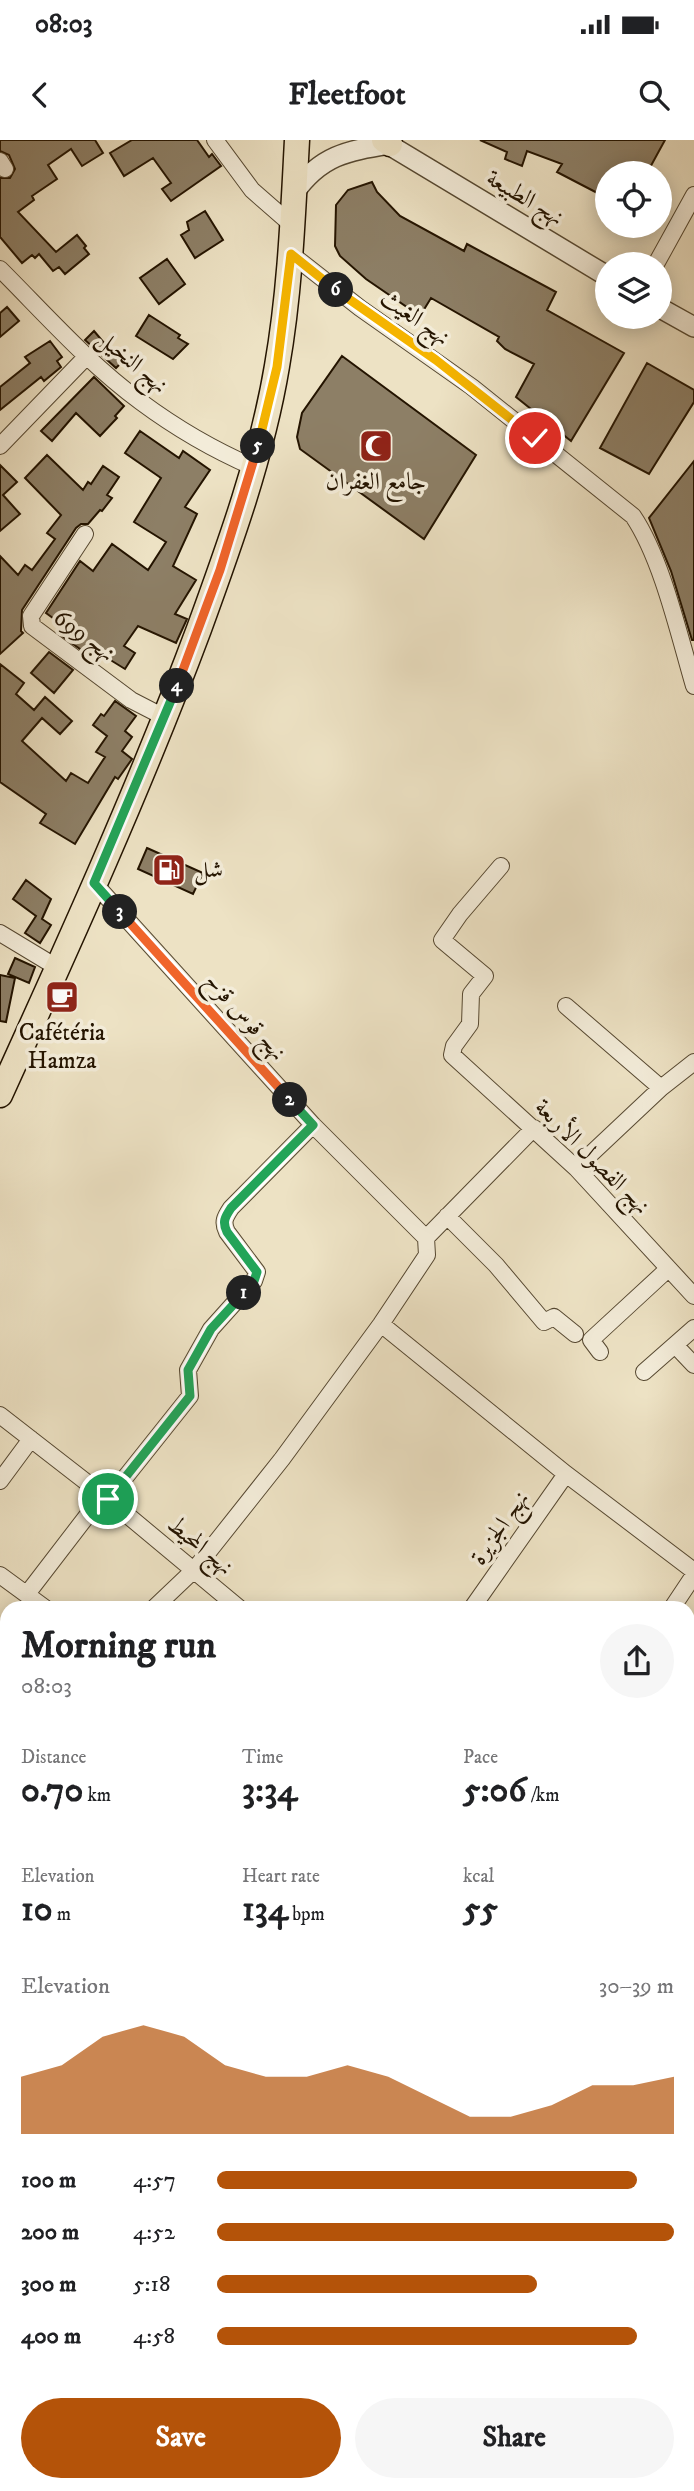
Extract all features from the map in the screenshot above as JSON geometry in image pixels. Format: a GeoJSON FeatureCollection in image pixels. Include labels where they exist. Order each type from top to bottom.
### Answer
{"type":"FeatureCollection","features":[{"type":"Feature","properties":{"kind":"main road"},"geometry":{"type":"LineString","coordinates":[[0,1095],[166,718],[220,570],[253,467],[277,367],[291,254],[297,140]]}},
{"type":"Feature","properties":{"kind":"street"},"geometry":{"type":"LineString","coordinates":[[215,140],[252,190],[292,225]]}},
{"type":"Feature","properties":{"kind":"street"},"geometry":{"type":"LineString","coordinates":[[294,193],[305,177],[332,157],[385,141]]}},
{"type":"Feature","properties":{"kind":"street","name":"نهج الطبيعة"},"geometry":{"type":"LineString","coordinates":[[385,141],[595,269]]}},
{"type":"Feature","properties":{"kind":"street"},"geometry":{"type":"LineString","coordinates":[[663,252],[694,195]]}},
{"type":"Feature","properties":{"kind":"street","name":"نهج الغيث"},"geometry":{"type":"LineString","coordinates":[[291,254],[360,308],[472,387],[633,516],[641,528],[658,570],[694,686]]}},
{"type":"Feature","properties":{"kind":"street","name":"نهج النخيل"},"geometry":{"type":"LineString","coordinates":[[0,269],[87,356],[141,402],[219,452],[253,467]]}},
{"type":"Feature","properties":{"kind":"street"},"geometry":{"type":"LineString","coordinates":[[672,314],[694,327]]}},
{"type":"Feature","properties":{"kind":"street"},"geometry":{"type":"LineString","coordinates":[[0,446],[87,356]]}},
{"type":"Feature","properties":{"kind":"street","name":"نهج 699"},"geometry":{"type":"LineString","coordinates":[[85,534],[31,616],[32,626],[131,700],[166,718]]}},
{"type":"Feature","properties":{"kind":"street","name":"نهج الفصول الأربعة"},"geometry":{"type":"LineString","coordinates":[[501,866],[460,914],[442,940],[485,976],[471,994],[470,1024],[454,1046],[452,1055],[576,1168],[694,1296]]}},
{"type":"Feature","properties":{"kind":"street","name":"نهج قوس قزح"},"geometry":{"type":"LineString","coordinates":[[94,883],[313,1125],[426,1238]]}},
{"type":"Feature","properties":{"kind":"street"},"geometry":{"type":"LineString","coordinates":[[0,933],[58,968]]}},
{"type":"Feature","properties":{"kind":"street"},"geometry":{"type":"LineString","coordinates":[[566,1006],[661,1088]]}},
{"type":"Feature","properties":{"kind":"street"},"geometry":{"type":"LineString","coordinates":[[576,1168],[661,1088],[694,1062]]}},
{"type":"Feature","properties":{"kind":"street"},"geometry":{"type":"LineString","coordinates":[[27,1594],[190,1396],[188,1370],[211,1329],[254,1281],[257,1272],[227,1232],[225,1218],[231,1208],[313,1125]]}},
{"type":"Feature","properties":{"kind":"street"},"geometry":{"type":"LineString","coordinates":[[161,1601],[194,1570],[282,1459],[381,1324],[427,1255],[426,1238],[534,1128]]}},
{"type":"Feature","properties":{"kind":"street"},"geometry":{"type":"LineString","coordinates":[[447,1216],[496,1265],[544,1322],[554,1317],[575,1334]]}},
{"type":"Feature","properties":{"kind":"street"},"geometry":{"type":"LineString","coordinates":[[600,1352],[591,1340],[668,1269]]}},
{"type":"Feature","properties":{"kind":"street"},"geometry":{"type":"LineString","coordinates":[[381,1324],[566,1474],[694,1573],[676,1601]]}},
{"type":"Feature","properties":{"kind":"street"},"geometry":{"type":"LineString","coordinates":[[644,1372],[694,1328]]}},
{"type":"Feature","properties":{"kind":"street"},"geometry":{"type":"LineString","coordinates":[[675,1345],[694,1365]]}},
{"type":"Feature","properties":{"kind":"street","name":"نهج المحيط"},"geometry":{"type":"LineString","coordinates":[[0,1415],[106,1497],[231,1601]]}},
{"type":"Feature","properties":{"kind":"street"},"geometry":{"type":"LineString","coordinates":[[0,1481],[31,1439]]}},
{"type":"Feature","properties":{"kind":"street","name":"نهج الجزيرة"},"geometry":{"type":"LineString","coordinates":[[477,1601],[566,1474]]}},
{"type":"Feature","properties":{"kind":"street"},"geometry":{"type":"LineString","coordinates":[[0,1575],[36,1601]]}},
{"type":"Feature","properties":{"kind":"building"},"geometry":{"type":"Polygon","coordinates":[[[0,140],[95,140],[103,153],[82,166],[71,149],[48,165],[57,179],[32,196],[34,200],[18,212],[56,252],[77,235],[86,246],[84,248],[89,254],[65,274],[59,267],[53,271],[39,254],[35,258],[32,255],[22,263],[0,237],[0,178],[10,178],[15,169],[9,155],[0,151],[0,140]]]}},
{"type":"Feature","properties":{"kind":"building"},"geometry":{"type":"Polygon","coordinates":[[[132,140],[197,140],[209,157],[212,154],[221,166],[171,201],[162,189],[171,183],[153,158],[124,176],[110,153],[132,140]]]}},
{"type":"Feature","properties":{"kind":"building"},"geometry":{"type":"Polygon","coordinates":[[[480,140],[665,140],[654,161],[595,161],[595,192],[557,172],[562,164],[527,151],[522,166],[505,159],[507,152],[480,140]]]}},
{"type":"Feature","properties":{"kind":"building"},"geometry":{"type":"Polygon","coordinates":[[[372,182],[377,192],[400,216],[464,251],[467,244],[556,292],[547,310],[624,353],[571,441],[516,397],[534,364],[505,349],[497,341],[499,337],[431,298],[420,316],[366,279],[340,256],[335,246],[336,205],[348,190],[372,182]]]}},
{"type":"Feature","properties":{"kind":"building"},"geometry":{"type":"Polygon","coordinates":[[[205,211],[223,240],[195,258],[181,235],[189,230],[187,222],[205,211]]]}},
{"type":"Feature","properties":{"kind":"building"},"geometry":{"type":"Polygon","coordinates":[[[167,259],[185,284],[159,304],[140,278],[167,259]]]}},
{"type":"Feature","properties":{"kind":"building"},"geometry":{"type":"Polygon","coordinates":[[[7,307],[19,321],[0,337],[0,313],[7,307]]]}},
{"type":"Feature","properties":{"kind":"building"},"geometry":{"type":"Polygon","coordinates":[[[149,315],[180,335],[178,338],[188,344],[173,359],[136,336],[149,315]]]}},
{"type":"Feature","properties":{"kind":"building"},"geometry":{"type":"Polygon","coordinates":[[[94,331],[121,363],[116,368],[85,340],[94,331]]]}},
{"type":"Feature","properties":{"kind":"building"},"geometry":{"type":"Polygon","coordinates":[[[50,341],[62,357],[57,361],[61,367],[44,381],[41,377],[0,410],[0,387],[30,363],[25,357],[50,341]]]}},
{"type":"Feature","properties":{"kind":"building"},"geometry":{"type":"Polygon","coordinates":[[[342,356],[476,455],[424,539],[300,449],[297,437],[302,413],[342,356]]]}},
{"type":"Feature","properties":{"kind":"building"},"geometry":{"type":"Polygon","coordinates":[[[647,363],[694,390],[694,402],[649,474],[600,448],[647,363]]]}},
{"type":"Feature","properties":{"kind":"building"},"geometry":{"type":"Polygon","coordinates":[[[94,377],[124,406],[115,416],[117,418],[100,436],[76,413],[52,441],[41,431],[94,377]]]}},
{"type":"Feature","properties":{"kind":"building"},"geometry":{"type":"Polygon","coordinates":[[[140,431],[179,458],[183,451],[210,470],[185,507],[197,514],[173,566],[196,580],[175,614],[187,619],[176,643],[138,626],[124,646],[135,653],[125,669],[91,648],[87,654],[62,636],[68,629],[46,613],[80,561],[93,571],[112,544],[148,570],[166,542],[134,522],[161,478],[125,453],[140,431]]]}},
{"type":"Feature","properties":{"kind":"building"},"geometry":{"type":"Polygon","coordinates":[[[47,455],[83,490],[88,482],[91,484],[103,466],[119,477],[107,495],[112,498],[88,524],[81,524],[76,528],[22,610],[23,633],[0,654],[0,556],[18,575],[25,565],[32,570],[55,539],[47,533],[61,515],[25,478],[47,455]]]}},
{"type":"Feature","properties":{"kind":"building"},"geometry":{"type":"Polygon","coordinates":[[[694,461],[692,640],[671,571],[649,518],[694,461]]]}},
{"type":"Feature","properties":{"kind":"building"},"geometry":{"type":"Polygon","coordinates":[[[0,465],[17,482],[3,495],[20,514],[0,531],[0,465]]]}},
{"type":"Feature","properties":{"kind":"building"},"geometry":{"type":"Polygon","coordinates":[[[49,652],[73,670],[54,693],[31,673],[49,652]]]}},
{"type":"Feature","properties":{"kind":"building"},"geometry":{"type":"Polygon","coordinates":[[[0,664],[24,683],[16,694],[34,710],[45,697],[72,721],[60,734],[42,718],[22,741],[66,781],[71,773],[88,783],[105,757],[96,752],[107,736],[93,725],[115,701],[136,716],[125,731],[132,737],[122,751],[132,759],[118,779],[115,777],[75,844],[40,823],[46,814],[0,782],[0,664]]]}},
{"type":"Feature","properties":{"kind":"building"},"geometry":{"type":"Polygon","coordinates":[[[147,848],[203,873],[193,894],[138,869],[147,848]]]}},
{"type":"Feature","properties":{"kind":"building"},"geometry":{"type":"Polygon","coordinates":[[[26,880],[51,899],[42,919],[51,925],[40,943],[25,933],[36,916],[13,899],[26,880]]]}},
{"type":"Feature","properties":{"kind":"building"},"geometry":{"type":"Polygon","coordinates":[[[15,958],[35,967],[29,983],[8,974],[15,958]]]}},
{"type":"Feature","properties":{"kind":"building"},"geometry":{"type":"Polygon","coordinates":[[[0,975],[15,978],[6,1022],[0,1021],[0,975]]]}},
{"type":"Feature","properties":{"kind":"place","name":"جامع الغفران"},"geometry":{"type":"Point","coordinates":[376,446]}},
{"type":"Feature","properties":{"kind":"place","name":"شل"},"geometry":{"type":"Point","coordinates":[169,870]}},
{"type":"Feature","properties":{"kind":"place","name":"Cafétéria Hamza"},"geometry":{"type":"Point","coordinates":[62,997]}},
{"type":"Feature","properties":{"kind":"route"},"geometry":{"type":"LineString","coordinates":[[108,1499],[190,1396],[188,1370],[211,1329],[254,1281],[257,1272],[227,1232],[225,1218],[231,1208],[313,1125],[94,883],[166,718],[220,570],[253,467],[277,367],[291,254],[360,308],[472,387],[535,438]]}}]}
